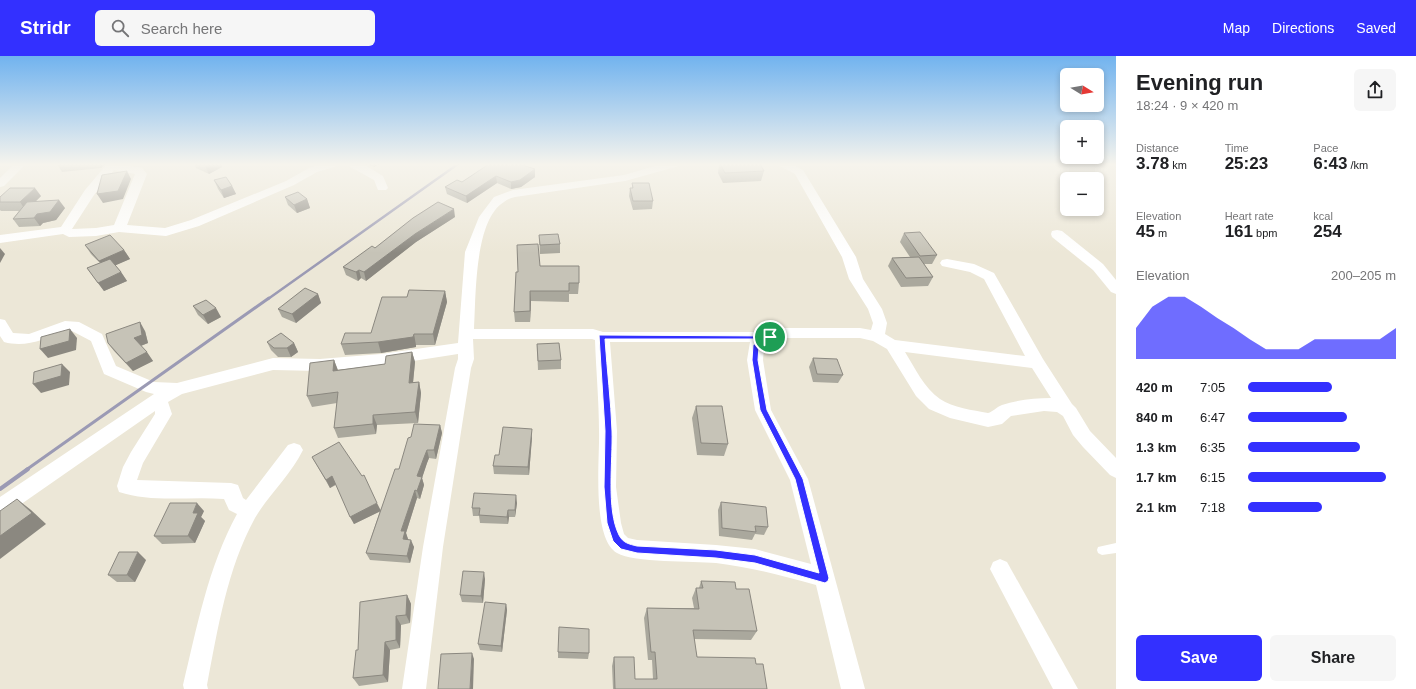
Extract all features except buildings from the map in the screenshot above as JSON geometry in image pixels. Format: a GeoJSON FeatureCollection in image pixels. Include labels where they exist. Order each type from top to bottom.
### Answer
{"type":"FeatureCollection","features":[{"type":"Feature","properties":{"kind":"street"},"geometry":{"type":"LineString","coordinates":[[65,230],[89,194]]}},
{"type":"Feature","properties":{"kind":"street"},"geometry":{"type":"LineString","coordinates":[[119,228],[133,194]]}},
{"type":"Feature","properties":{"kind":"street"},"geometry":{"type":"LineString","coordinates":[[0,239],[45,234],[65,230],[69,233],[96,232],[119,228],[166,232],[195,223],[267,194]]}},
{"type":"Feature","properties":{"kind":"street"},"geometry":{"type":"LineString","coordinates":[[414,689],[433,547],[460,382],[466,359],[472,252],[476,238],[491,208],[499,199],[516,194]]}},
{"type":"Feature","properties":{"kind":"street"},"geometry":{"type":"LineString","coordinates":[[811,194],[850,257],[856,280],[876,309],[880,323],[877,336]]}},
{"type":"Feature","properties":{"kind":"street"},"geometry":{"type":"LineString","coordinates":[[1056,234],[1098,267],[1116,290]]}},
{"type":"Feature","properties":{"kind":"street"},"geometry":{"type":"LineString","coordinates":[[947,263],[974,268],[989,276],[1037,363],[1065,407],[1072,414],[1075,423],[1087,439],[1116,470]]}},
{"type":"Feature","properties":{"kind":"street"},"geometry":{"type":"LineString","coordinates":[[0,324],[4,341],[30,339],[65,326],[74,326],[97,338],[110,370],[152,388],[177,390]]}},
{"type":"Feature","properties":{"kind":"street"},"geometry":{"type":"LineString","coordinates":[[854,689],[799,479],[763,410],[755,360],[756,345],[770,337],[782,333],[860,333],[877,336],[892,345],[1037,363]]}},
{"type":"Feature","properties":{"kind":"street"},"geometry":{"type":"LineString","coordinates":[[0,508],[108,433],[155,402],[177,390],[273,364],[320,365],[381,360],[466,340],[593,334],[602,337],[770,337]]}},
{"type":"Feature","properties":{"kind":"street"},"geometry":{"type":"LineString","coordinates":[[602,337],[608,431],[607,487],[611,523],[616,539],[623,546],[637,550],[716,554],[755,559],[825,578]]}},
{"type":"Feature","properties":{"kind":"street"},"geometry":{"type":"LineString","coordinates":[[892,345],[922,392],[935,404],[950,411],[988,420],[996,419],[999,414],[1006,410],[1049,404],[1065,407]]}},
{"type":"Feature","properties":{"kind":"street"},"geometry":{"type":"LineString","coordinates":[[155,402],[162,406],[164,414],[156,430],[133,464],[128,475],[126,486],[140,489],[209,488],[231,492],[236,504],[250,511]]}},
{"type":"Feature","properties":{"kind":"street"},"geometry":{"type":"LineString","coordinates":[[195,688],[212,611],[229,552],[250,511],[294,450]]}},
{"type":"Feature","properties":{"kind":"street"},"geometry":{"type":"LineString","coordinates":[[1000,569],[1066,689]]}},
{"type":"Feature","properties":{"kind":"lane"},"geometry":{"type":"LineString","coordinates":[[1102,550],[1116,548]]}},
{"type":"Feature","properties":{"kind":"railway"},"geometry":{"type":"LineString","coordinates":[[268,299],[416,194]]}},
{"type":"Feature","properties":{"kind":"railway"},"geometry":{"type":"LineString","coordinates":[[26,470],[269,298]]}},
{"type":"Feature","properties":{"kind":"railway"},"geometry":{"type":"LineString","coordinates":[[0,489],[28,469]]}},
{"type":"Feature","properties":{"kind":"route"},"geometry":{"type":"LineString","coordinates":[[602,337],[770,337],[756,345],[755,360],[763,410],[799,479],[825,578],[755,559],[716,554],[637,550],[623,546],[616,539],[611,523],[607,487],[608,431],[602,337]]}}]}
